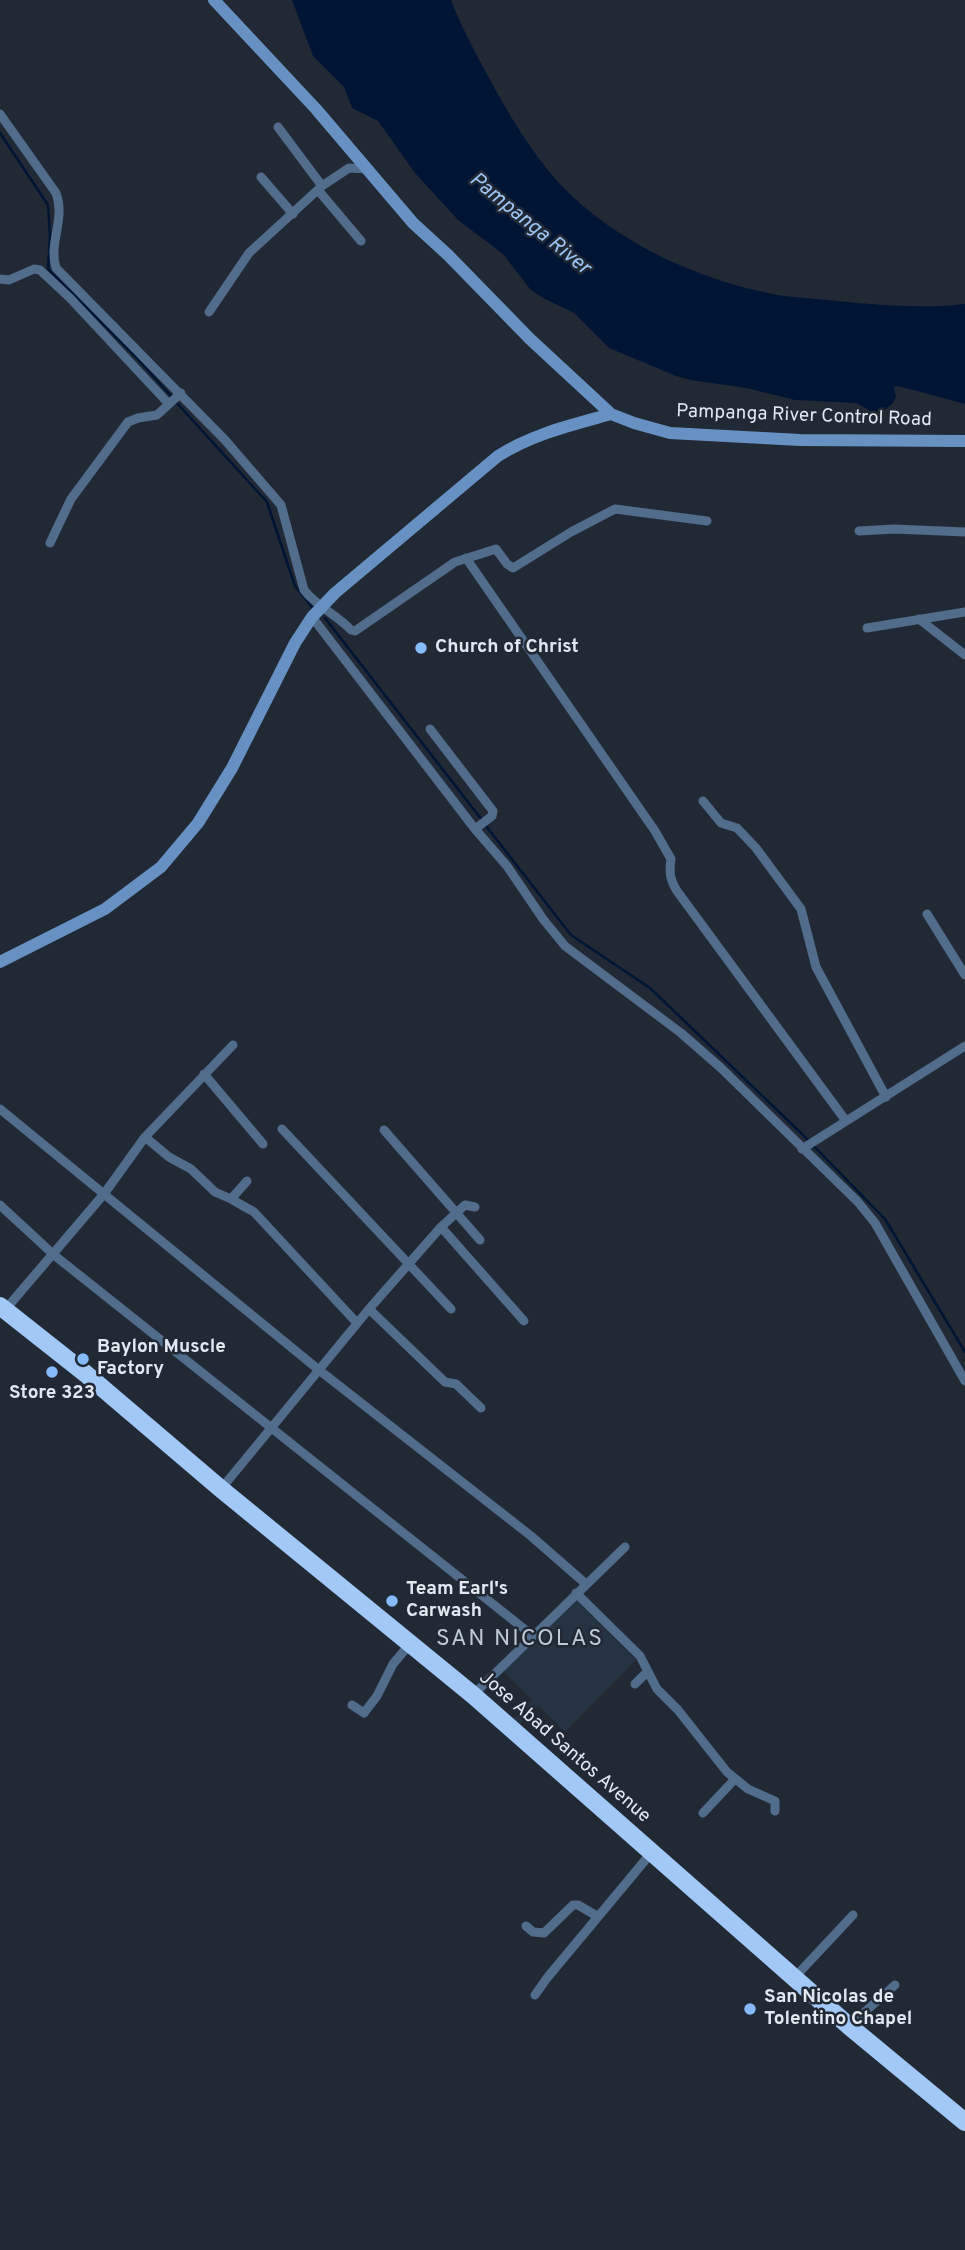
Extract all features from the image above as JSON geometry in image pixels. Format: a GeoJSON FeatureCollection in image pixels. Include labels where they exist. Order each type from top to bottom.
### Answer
{"type":"FeatureCollection","features":[{"type":"Feature","properties":{"kind":"highway","name":"Jose Abad Santos Avenue"},"geometry":{"type":"LineString","coordinates":[[2,1308],[86,1374],[221,1489],[473,1695],[849,2026],[965,2122]]}},
{"type":"Feature","properties":{"kind":"main road"},"geometry":{"type":"LineString","coordinates":[[214,0],[316,109],[413,223],[530,339],[611,414]]}},
{"type":"Feature","properties":{"kind":"main road"},"geometry":{"type":"LineString","coordinates":[[0,962],[105,909],[161,867],[198,823],[232,768],[295,643],[312,617],[323,606],[498,456],[520,443],[557,429],[611,414]]}},
{"type":"Feature","properties":{"kind":"main road","name":"Pampanga River Control Road"},"geometry":{"type":"LineString","coordinates":[[611,414],[670,433],[800,440],[965,441]]}},
{"type":"Feature","properties":{"kind":"street"},"geometry":{"type":"LineString","coordinates":[[0,114],[60,202],[61,213],[52,256],[56,268],[125,336],[175,398]]}},
{"type":"Feature","properties":{"kind":"street"},"geometry":{"type":"LineString","coordinates":[[278,127],[361,242]]}},
{"type":"Feature","properties":{"kind":"street"},"geometry":{"type":"LineString","coordinates":[[209,312],[249,253],[320,188],[349,168],[368,169]]}},
{"type":"Feature","properties":{"kind":"street"},"geometry":{"type":"LineString","coordinates":[[261,177],[293,214]]}},
{"type":"Feature","properties":{"kind":"street"},"geometry":{"type":"LineString","coordinates":[[0,279],[9,280],[33,268],[40,270],[114,346],[225,439],[281,505],[304,590],[351,630],[355,631],[455,562],[496,549],[513,568],[571,532],[615,509],[707,521]]}},
{"type":"Feature","properties":{"kind":"street"},"geometry":{"type":"LineString","coordinates":[[114,346],[125,336]]}},
{"type":"Feature","properties":{"kind":"street"},"geometry":{"type":"LineString","coordinates":[[50,543],[71,499],[128,422],[157,415],[175,398]]}},
{"type":"Feature","properties":{"kind":"street"},"geometry":{"type":"LineString","coordinates":[[859,531],[894,529],[965,532]]}},
{"type":"Feature","properties":{"kind":"street"},"geometry":{"type":"LineString","coordinates":[[466,558],[655,831],[671,859],[671,881],[677,891],[846,1121]]}},
{"type":"Feature","properties":{"kind":"street"},"geometry":{"type":"LineString","coordinates":[[867,628],[965,612]]}},
{"type":"Feature","properties":{"kind":"street"},"geometry":{"type":"LineString","coordinates":[[312,617],[507,866],[565,946],[681,1033],[721,1068],[858,1202],[875,1223],[965,1381]]}},
{"type":"Feature","properties":{"kind":"street"},"geometry":{"type":"LineString","coordinates":[[919,620],[965,654]]}},
{"type":"Feature","properties":{"kind":"street"},"geometry":{"type":"LineString","coordinates":[[429,729],[492,811],[492,816],[477,828]]}},
{"type":"Feature","properties":{"kind":"street"},"geometry":{"type":"LineString","coordinates":[[703,801],[721,823],[737,828],[756,848],[801,909],[816,967],[886,1097]]}},
{"type":"Feature","properties":{"kind":"street"},"geometry":{"type":"LineString","coordinates":[[927,914],[965,975]]}},
{"type":"Feature","properties":{"kind":"street"},"geometry":{"type":"LineString","coordinates":[[2,1308],[54,1255],[104,1194],[145,1137],[233,1045]]}},
{"type":"Feature","properties":{"kind":"street"},"geometry":{"type":"LineString","coordinates":[[804,1148],[965,1046]]}},
{"type":"Feature","properties":{"kind":"street"},"geometry":{"type":"LineString","coordinates":[[204,1074],[263,1144]]}},
{"type":"Feature","properties":{"kind":"street"},"geometry":{"type":"LineString","coordinates":[[0,1108],[319,1370],[531,1536],[586,1584]]}},
{"type":"Feature","properties":{"kind":"street"},"geometry":{"type":"LineString","coordinates":[[282,1129],[451,1309]]}},
{"type":"Feature","properties":{"kind":"street"},"geometry":{"type":"LineString","coordinates":[[384,1130],[480,1240]]}},
{"type":"Feature","properties":{"kind":"street"},"geometry":{"type":"LineString","coordinates":[[145,1137],[169,1157],[191,1169],[215,1192],[254,1212],[358,1323]]}},
{"type":"Feature","properties":{"kind":"street"},"geometry":{"type":"LineString","coordinates":[[231,1199],[247,1181]]}},
{"type":"Feature","properties":{"kind":"street"},"geometry":{"type":"LineString","coordinates":[[0,1205],[54,1255],[533,1636]]}},
{"type":"Feature","properties":{"kind":"street"},"geometry":{"type":"LineString","coordinates":[[221,1489],[369,1309],[441,1227],[465,1205],[475,1207]]}},
{"type":"Feature","properties":{"kind":"street"},"geometry":{"type":"LineString","coordinates":[[441,1227],[524,1321]]}},
{"type":"Feature","properties":{"kind":"street"},"geometry":{"type":"LineString","coordinates":[[369,1309],[445,1382],[456,1384],[481,1408]]}},
{"type":"Feature","properties":{"kind":"street"},"geometry":{"type":"LineString","coordinates":[[473,1695],[625,1547]]}},
{"type":"Feature","properties":{"kind":"street"},"geometry":{"type":"LineString","coordinates":[[576,1593],[640,1656],[657,1689],[678,1710],[707,1750],[734,1780],[775,1801],[775,1811]]}},
{"type":"Feature","properties":{"kind":"street"},"geometry":{"type":"LineString","coordinates":[[352,1705],[364,1713],[370,1707],[393,1664],[410,1644]]}},
{"type":"Feature","properties":{"kind":"street"},"geometry":{"type":"LineString","coordinates":[[635,1684],[647,1672]]}},
{"type":"Feature","properties":{"kind":"street"},"geometry":{"type":"LineString","coordinates":[[703,1813],[734,1780]]}},
{"type":"Feature","properties":{"kind":"street"},"geometry":{"type":"LineString","coordinates":[[535,1995],[652,1852]]}},
{"type":"Feature","properties":{"kind":"street"},"geometry":{"type":"LineString","coordinates":[[526,1926],[533,1932],[544,1933],[573,1905],[597,1916]]}},
{"type":"Feature","properties":{"kind":"street"},"geometry":{"type":"LineString","coordinates":[[795,1977],[853,1915]]}},
{"type":"Feature","properties":{"kind":"street"},"geometry":{"type":"LineString","coordinates":[[849,2026],[895,1986]]}},
{"type":"Feature","properties":{"kind":"shaded area"},"geometry":{"type":"Polygon","coordinates":[[[574,1598],[636,1660],[565,1732],[538,1705],[518,1725],[513,1719],[532,1700],[502,1670],[574,1598]]]}},
{"type":"Feature","properties":{"kind":"water","name":"Pampanga River"},"geometry":{"type":"Polygon","coordinates":[[[292,0],[451,0],[468,39],[504,104],[549,171],[581,205],[634,242],[662,257],[723,281],[784,296],[901,306],[965,304],[965,404],[898,386],[894,387],[896,397],[892,404],[883,411],[872,412],[856,403],[795,400],[746,388],[690,380],[609,348],[574,313],[530,289],[503,254],[458,220],[415,173],[378,121],[352,108],[344,87],[313,56],[292,0]]]}},
{"type":"Feature","properties":{"kind":"waterway"},"geometry":{"type":"LineString","coordinates":[[0,133],[48,205],[48,269],[172,397]]}},
{"type":"Feature","properties":{"kind":"waterway"},"geometry":{"type":"LineString","coordinates":[[176,402],[267,502],[295,586],[312,607]]}},
{"type":"Feature","properties":{"kind":"waterway"},"geometry":{"type":"LineString","coordinates":[[325,618],[482,820]]}},
{"type":"Feature","properties":{"kind":"waterway"},"geometry":{"type":"LineString","coordinates":[[486,826],[571,935],[650,988],[802,1134],[885,1219],[965,1352]]}},
{"type":"Feature","properties":{"kind":"place","name":"Church of Christ"},"geometry":{"type":"Point","coordinates":[421,648]}},
{"type":"Feature","properties":{"kind":"place","name":"Baylon Muscle Factory"},"geometry":{"type":"Point","coordinates":[83,1359]}},
{"type":"Feature","properties":{"kind":"place","name":"Store 323"},"geometry":{"type":"Point","coordinates":[52,1372]}},
{"type":"Feature","properties":{"kind":"place","name":"Team Earl's Carwash"},"geometry":{"type":"Point","coordinates":[392,1601]}},
{"type":"Feature","properties":{"kind":"place","name":"San Nicolas de Tolentino Chapel"},"geometry":{"type":"Point","coordinates":[750,2009]}},
{"type":"Feature","properties":{"kind":"district","name":"SAN NICOLAS"},"geometry":{"type":"Point","coordinates":[520,1640]}}]}
